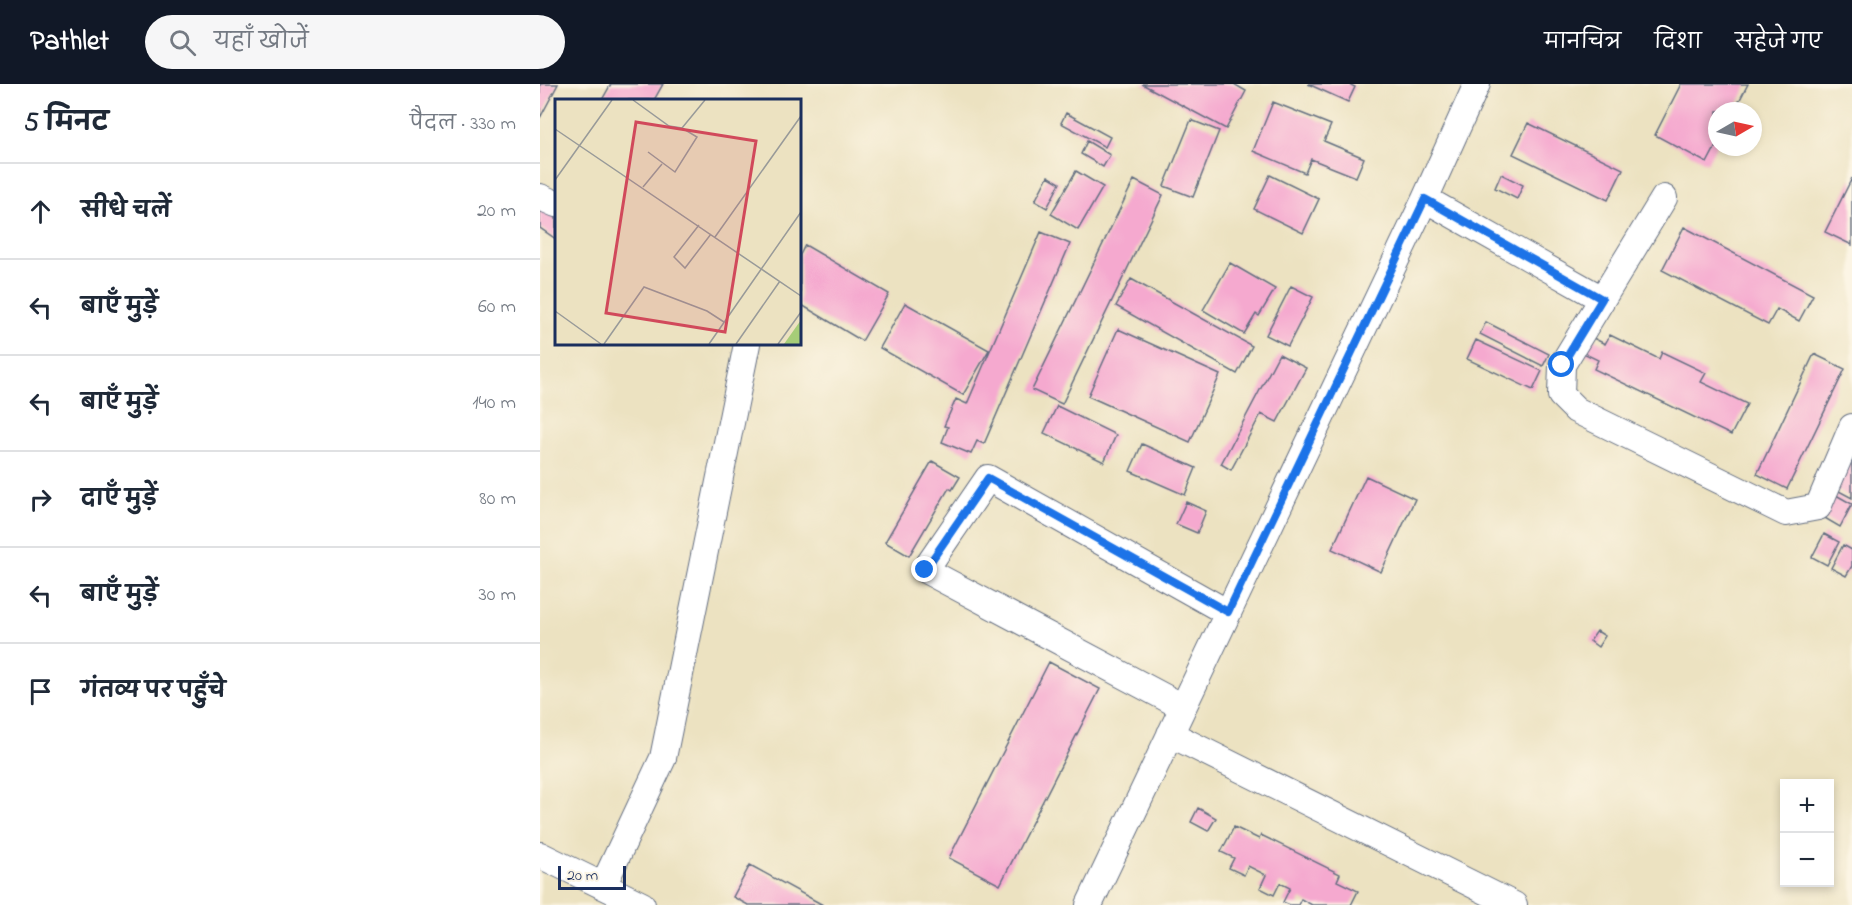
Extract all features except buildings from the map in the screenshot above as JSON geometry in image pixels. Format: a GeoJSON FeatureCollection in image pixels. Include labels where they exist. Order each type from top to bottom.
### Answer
{"type":"FeatureCollection","features":[{"type":"Feature","properties":{"kind":"street"},"geometry":{"type":"LineString","coordinates":[[1089,905],[1425,199],[1477,84]]}},
{"type":"Feature","properties":{"kind":"street"},"geometry":{"type":"LineString","coordinates":[[540,197],[555,204]]}},
{"type":"Feature","properties":{"kind":"street"},"geometry":{"type":"LineString","coordinates":[[1664,198],[1562,365],[1561,396],[1576,410],[1786,513],[1818,507],[1852,427]]}},
{"type":"Feature","properties":{"kind":"street"},"geometry":{"type":"LineString","coordinates":[[1425,199],[1602,299]]}},
{"type":"Feature","properties":{"kind":"street"},"geometry":{"type":"LineString","coordinates":[[603,886],[663,758],[747,345]]}},
{"type":"Feature","properties":{"kind":"street"},"geometry":{"type":"LineString","coordinates":[[1183,707],[925,570],[988,478],[1228,612]]}},
{"type":"Feature","properties":{"kind":"street"},"geometry":{"type":"LineString","coordinates":[[1170,734],[1514,905]]}},
{"type":"Feature","properties":{"kind":"street"},"geometry":{"type":"LineString","coordinates":[[540,855],[642,905]]}},
{"type":"Feature","properties":{"kind":"route"},"geometry":{"type":"LineString","coordinates":[[925,570],[988,478],[1228,612],[1425,199],[1602,299],[1562,365]]}}]}
